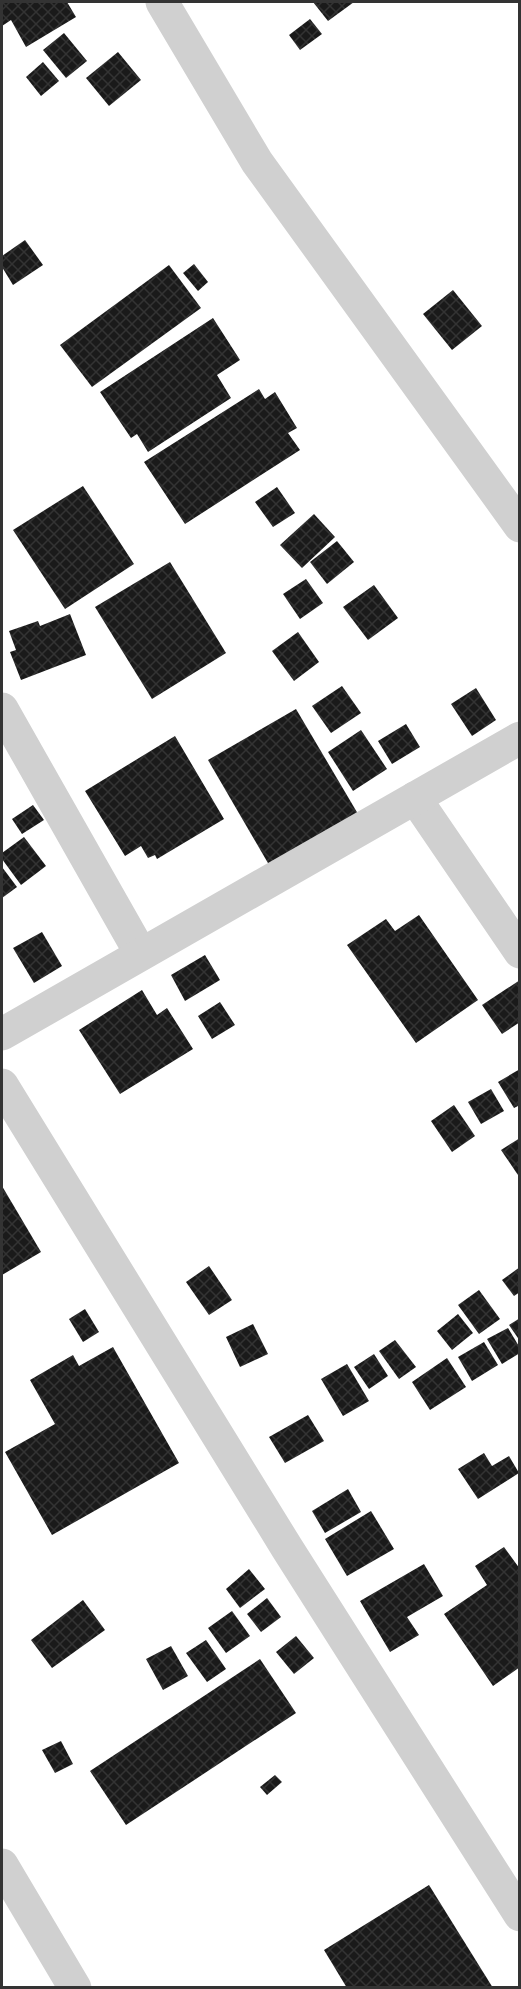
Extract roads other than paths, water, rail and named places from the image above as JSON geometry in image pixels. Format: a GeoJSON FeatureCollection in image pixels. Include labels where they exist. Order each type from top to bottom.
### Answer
{"type":"FeatureCollection","features":[{"type":"Feature","properties":{"kind":"street"},"geometry":{"type":"LineString","coordinates":[[162,2],[257,162],[519,526]]}},
{"type":"Feature","properties":{"kind":"street"},"geometry":{"type":"LineString","coordinates":[[2,709],[141,954]]}},
{"type":"Feature","properties":{"kind":"street"},"geometry":{"type":"LineString","coordinates":[[2,1034],[519,738]]}},
{"type":"Feature","properties":{"kind":"street"},"geometry":{"type":"LineString","coordinates":[[415,798],[519,952]]}},
{"type":"Feature","properties":{"kind":"street"},"geometry":{"type":"LineString","coordinates":[[2,1085],[287,1548],[519,1915]]}},
{"type":"Feature","properties":{"kind":"street"},"geometry":{"type":"LineString","coordinates":[[2,1865],[75,1988]]}}]}
